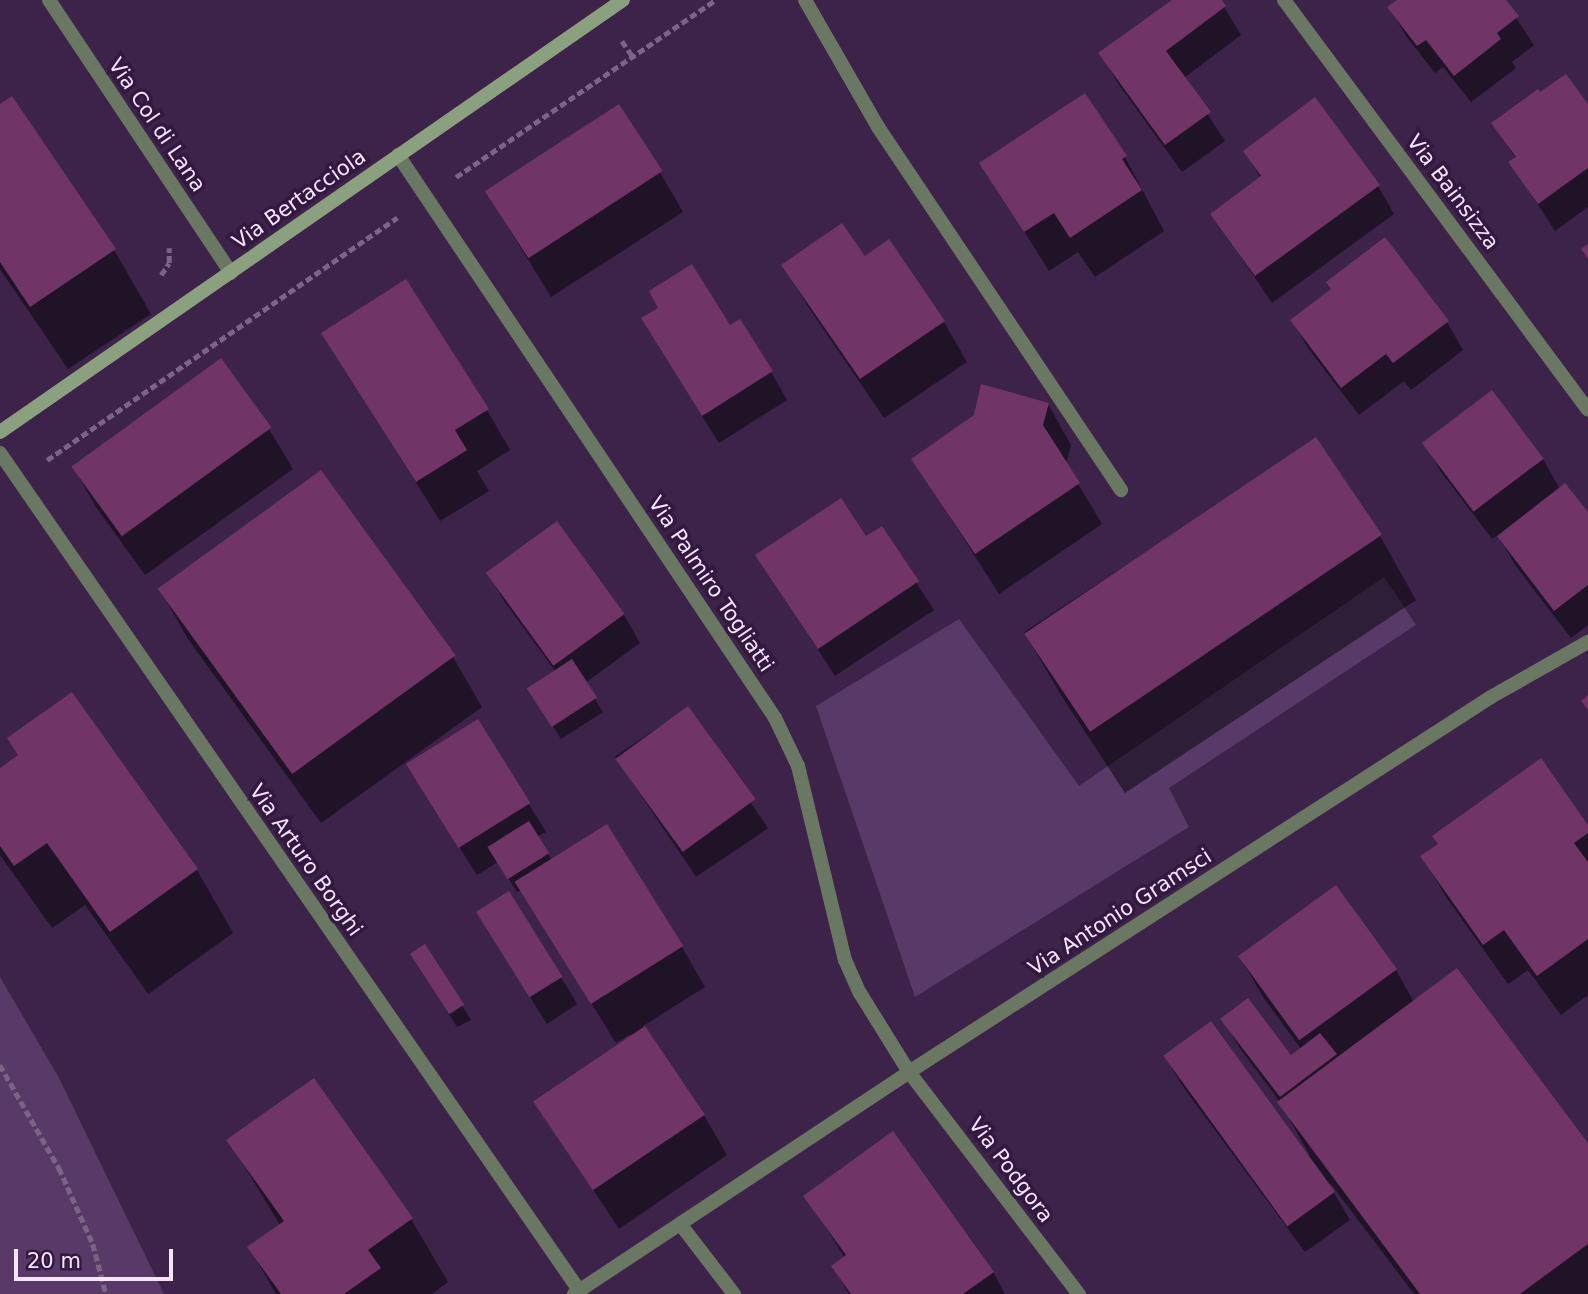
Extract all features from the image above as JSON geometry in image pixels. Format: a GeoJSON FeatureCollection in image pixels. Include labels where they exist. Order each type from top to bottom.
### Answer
{"type":"FeatureCollection","features":[{"type":"Feature","properties":{"kind":"street","name":"Via Col di Lana"},"geometry":{"type":"LineString","coordinates":[[49,0],[231,273]]}},
{"type":"Feature","properties":{"kind":"street","name":"Via Bertacciola"},"geometry":{"type":"LineString","coordinates":[[0,432],[623,0]]}},
{"type":"Feature","properties":{"kind":"street"},"geometry":{"type":"LineString","coordinates":[[806,0],[878,127],[1121,490]]}},
{"type":"Feature","properties":{"kind":"street","name":"Via Bainsizza"},"geometry":{"type":"LineString","coordinates":[[1284,0],[1588,410]]}},
{"type":"Feature","properties":{"kind":"street","name":"Via Palmiro Togliatti"},"geometry":{"type":"LineString","coordinates":[[398,155],[775,718],[798,766],[845,960],[860,993],[909,1072]]}},
{"type":"Feature","properties":{"kind":"street","name":"Via Arturo Borghi"},"geometry":{"type":"LineString","coordinates":[[0,453],[577,1292]]}},
{"type":"Feature","properties":{"kind":"street","name":"Via Antonio Gramsci"},"geometry":{"type":"LineString","coordinates":[[577,1292],[626,1257],[681,1225],[909,1072],[1491,697],[1588,642]]}},
{"type":"Feature","properties":{"kind":"street","name":"Via Podgora"},"geometry":{"type":"LineString","coordinates":[[909,1072],[1079,1294]]}},
{"type":"Feature","properties":{"kind":"street"},"geometry":{"type":"LineString","coordinates":[[681,1225],[734,1294]]}},
{"type":"Feature","properties":{"kind":"path"},"geometry":{"type":"LineString","coordinates":[[36,408],[62,448],[715,0]]}},
{"type":"Feature","properties":{"kind":"path"},"geometry":{"type":"LineString","coordinates":[[153,282],[169,263],[169,241]]}},
{"type":"Feature","properties":{"kind":"path"},"geometry":{"type":"LineString","coordinates":[[0,1065],[59,1168],[93,1244],[106,1294]]}},
{"type":"Feature","properties":{"kind":"shaded area"},"geometry":{"type":"Polygon","coordinates":[[[1384,577],[1416,625],[1169,788],[1189,827],[915,997],[816,706],[959,619],[1079,786],[1384,577]]]}},
{"type":"Feature","properties":{"kind":"shaded area"},"geometry":{"type":"Polygon","coordinates":[[[0,977],[59,1078],[164,1294],[0,1294],[0,977]]]}},
{"type":"Feature","properties":{"kind":"building"},"geometry":{"type":"Polygon","coordinates":[[[1172,0],[1222,0],[1226,6],[1166,51],[1211,112],[1165,145],[1098,53],[1172,0]]]}},
{"type":"Feature","properties":{"kind":"building"},"geometry":{"type":"Polygon","coordinates":[[[1397,0],[1506,0],[1519,16],[1497,33],[1501,39],[1454,76],[1426,40],[1417,46],[1387,7],[1397,0]]]}},
{"type":"Feature","properties":{"kind":"building"},"geometry":{"type":"Polygon","coordinates":[[[1566,74],[1588,104],[1588,168],[1538,204],[1508,162],[1516,157],[1491,123],[1538,89],[1540,92],[1566,74]]]}},
{"type":"Feature","properties":{"kind":"building"},"geometry":{"type":"Polygon","coordinates":[[[1085,93],[1127,156],[1122,159],[1142,190],[1070,238],[1054,213],[1024,232],[979,163],[1085,93]]]}},
{"type":"Feature","properties":{"kind":"building"},"geometry":{"type":"Polygon","coordinates":[[[12,96],[116,249],[30,307],[0,262],[0,104],[12,96]]]}},
{"type":"Feature","properties":{"kind":"building"},"geometry":{"type":"Polygon","coordinates":[[[1315,97],[1380,185],[1255,276],[1210,214],[1261,176],[1243,151],[1315,97]]]}},
{"type":"Feature","properties":{"kind":"building"},"geometry":{"type":"Polygon","coordinates":[[[619,104],[663,171],[528,258],[485,191],[619,104]]]}},
{"type":"Feature","properties":{"kind":"building"},"geometry":{"type":"Polygon","coordinates":[[[842,223],[865,256],[889,239],[945,321],[860,379],[781,265],[842,223]]]}},
{"type":"Feature","properties":{"kind":"building"},"geometry":{"type":"Polygon","coordinates":[[[1385,237],[1449,321],[1393,363],[1386,354],[1341,388],[1290,320],[1331,289],[1326,282],[1385,237]]]}},
{"type":"Feature","properties":{"kind":"building"},"geometry":{"type":"Polygon","coordinates":[[[1588,244],[1588,259],[1581,249],[1588,244]]]}},
{"type":"Feature","properties":{"kind":"building"},"geometry":{"type":"Polygon","coordinates":[[[692,264],[730,325],[740,319],[773,371],[702,416],[641,318],[658,308],[649,291],[692,264]]]}},
{"type":"Feature","properties":{"kind":"building"},"geometry":{"type":"Polygon","coordinates":[[[406,279],[489,409],[455,430],[467,450],[416,482],[321,333],[406,279]]]}},
{"type":"Feature","properties":{"kind":"building"},"geometry":{"type":"Polygon","coordinates":[[[221,358],[272,428],[122,536],[71,467],[221,358]]]}},
{"type":"Feature","properties":{"kind":"building"},"geometry":{"type":"Polygon","coordinates":[[[981,384],[1049,403],[1043,425],[1080,483],[975,554],[911,459],[974,415],[981,384]]]}},
{"type":"Feature","properties":{"kind":"building"},"geometry":{"type":"Polygon","coordinates":[[[1492,390],[1544,459],[1473,512],[1422,443],[1492,390]]]}},
{"type":"Feature","properties":{"kind":"building"},"geometry":{"type":"Polygon","coordinates":[[[1316,437],[1382,535],[1090,732],[1024,634],[1316,437]]]}},
{"type":"Feature","properties":{"kind":"building"},"geometry":{"type":"Polygon","coordinates":[[[321,470],[456,655],[292,774],[158,589],[321,470]]]}},
{"type":"Feature","properties":{"kind":"building"},"geometry":{"type":"Polygon","coordinates":[[[1565,483],[1588,512],[1588,585],[1554,611],[1497,536],[1565,483]]]}},
{"type":"Feature","properties":{"kind":"building"},"geometry":{"type":"Polygon","coordinates":[[[841,498],[866,536],[882,526],[919,581],[818,649],[755,555],[841,498]]]}},
{"type":"Feature","properties":{"kind":"building"},"geometry":{"type":"Polygon","coordinates":[[[557,521],[625,614],[553,666],[486,573],[557,521]]]}},
{"type":"Feature","properties":{"kind":"building"},"geometry":{"type":"Polygon","coordinates":[[[572,659],[597,698],[552,727],[527,688],[572,659]]]}},
{"type":"Feature","properties":{"kind":"building"},"geometry":{"type":"Polygon","coordinates":[[[72,692],[198,869],[110,932],[47,843],[14,866],[0,846],[0,768],[18,755],[7,738],[72,692]]]}},
{"type":"Feature","properties":{"kind":"building"},"geometry":{"type":"Polygon","coordinates":[[[1588,695],[1588,710],[1581,701],[1588,695]]]}},
{"type":"Feature","properties":{"kind":"building"},"geometry":{"type":"Polygon","coordinates":[[[688,706],[756,799],[683,852],[615,759],[688,706]]]}},
{"type":"Feature","properties":{"kind":"building"},"geometry":{"type":"Polygon","coordinates":[[[478,719],[530,803],[458,848],[406,764],[478,719]]]}},
{"type":"Feature","properties":{"kind":"building"},"geometry":{"type":"Polygon","coordinates":[[[1541,758],[1588,825],[1588,833],[1574,843],[1588,862],[1588,939],[1537,976],[1504,930],[1483,945],[1420,856],[1438,844],[1432,836],[1541,758]]]}},
{"type":"Feature","properties":{"kind":"building"},"geometry":{"type":"Polygon","coordinates":[[[529,821],[549,853],[508,879],[487,847],[529,821]]]}},
{"type":"Feature","properties":{"kind":"building"},"geometry":{"type":"Polygon","coordinates":[[[607,824],[683,946],[591,1004],[515,882],[607,824]]]}},
{"type":"Feature","properties":{"kind":"building"},"geometry":{"type":"Polygon","coordinates":[[[1336,885],[1397,969],[1299,1040],[1238,956],[1336,885]]]}},
{"type":"Feature","properties":{"kind":"building"},"geometry":{"type":"Polygon","coordinates":[[[509,891],[563,977],[529,997],[476,912],[509,891]]]}},
{"type":"Feature","properties":{"kind":"building"},"geometry":{"type":"Polygon","coordinates":[[[425,944],[464,1004],[449,1014],[410,954],[425,944]]]}},
{"type":"Feature","properties":{"kind":"building"},"geometry":{"type":"Polygon","coordinates":[[[1457,968],[1588,1143],[1588,1244],[1520,1294],[1420,1294],[1277,1102],[1457,968]]]}},
{"type":"Feature","properties":{"kind":"building"},"geometry":{"type":"Polygon","coordinates":[[[1248,998],[1291,1055],[1320,1033],[1337,1054],[1280,1097],[1220,1019],[1248,998]]]}},
{"type":"Feature","properties":{"kind":"building"},"geometry":{"type":"Polygon","coordinates":[[[1211,1021],[1335,1192],[1287,1226],[1163,1056],[1211,1021]]]}},
{"type":"Feature","properties":{"kind":"building"},"geometry":{"type":"Polygon","coordinates":[[[645,1026],[705,1115],[593,1190],[533,1101],[645,1026]]]}},
{"type":"Feature","properties":{"kind":"building"},"geometry":{"type":"Polygon","coordinates":[[[314,1078],[413,1218],[368,1250],[381,1268],[344,1294],[281,1294],[247,1247],[284,1221],[226,1140],[314,1078]]]}},
{"type":"Feature","properties":{"kind":"building"},"geometry":{"type":"Polygon","coordinates":[[[893,1131],[994,1272],[963,1294],[851,1294],[831,1266],[846,1255],[803,1196],[893,1131]]]}}]}
